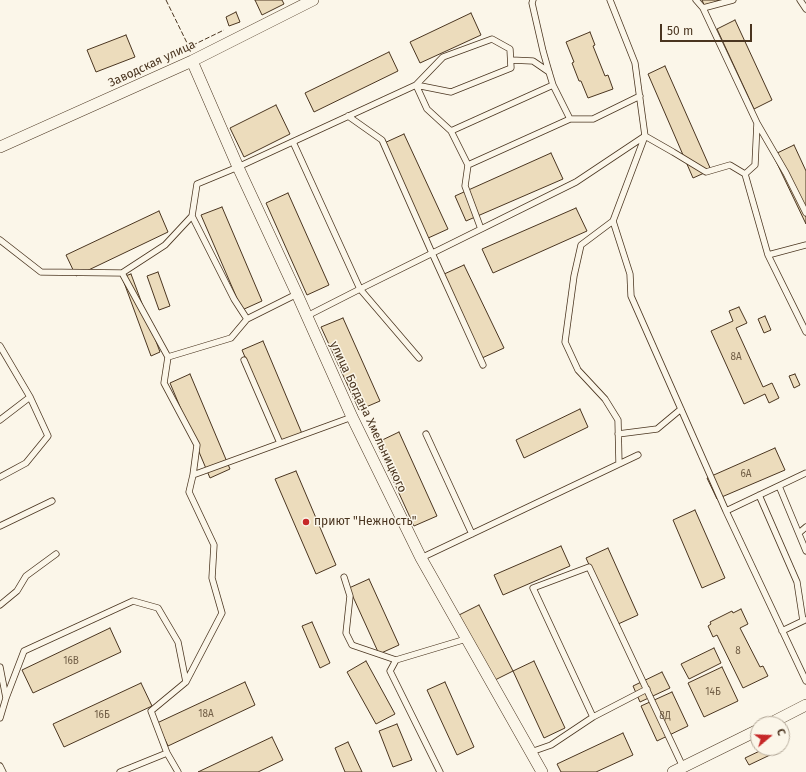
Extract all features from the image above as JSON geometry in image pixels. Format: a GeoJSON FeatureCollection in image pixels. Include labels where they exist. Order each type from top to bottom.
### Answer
{"type":"FeatureCollection","features":[{"type":"Feature","properties":{"kind":"street","name":"Заводская улица"},"geometry":{"type":"LineString","coordinates":[[0,147],[192,61],[313,0]]}},
{"type":"Feature","properties":{"kind":"street","name":"улица Богдана Хмельницкого"},"geometry":{"type":"LineString","coordinates":[[192,61],[238,167],[352,417],[421,558],[542,772]]}},
{"type":"Feature","properties":{"kind":"street"},"geometry":{"type":"LineString","coordinates":[[785,716],[806,705]]}},
{"type":"Feature","properties":{"kind":"street"},"geometry":{"type":"LineString","coordinates":[[678,770],[750,734]]}},
{"type":"Feature","properties":{"kind":"lane"},"geometry":{"type":"LineString","coordinates":[[533,0],[532,3],[543,51],[553,85],[570,119]]}},
{"type":"Feature","properties":{"kind":"lane"},"geometry":{"type":"LineString","coordinates":[[610,0],[635,63],[645,136],[613,221],[581,245],[574,276],[565,342],[578,370],[605,399],[618,420],[618,464]]}},
{"type":"Feature","properties":{"kind":"lane"},"geometry":{"type":"LineString","coordinates":[[696,0],[702,8],[757,123],[786,173],[806,213]]}},
{"type":"Feature","properties":{"kind":"lane"},"geometry":{"type":"LineString","coordinates":[[702,8],[733,0]]}},
{"type":"Feature","properties":{"kind":"lane"},"geometry":{"type":"LineString","coordinates":[[800,0],[806,8]]}},
{"type":"Feature","properties":{"kind":"lane"},"geometry":{"type":"LineString","coordinates":[[0,240],[41,272],[122,273],[165,245],[192,216],[197,184],[238,167],[416,85],[443,57],[492,39],[510,49],[511,68],[451,92],[416,85]]}},
{"type":"Feature","properties":{"kind":"lane"},"geometry":{"type":"LineString","coordinates":[[511,60],[533,61],[549,72]]}},
{"type":"Feature","properties":{"kind":"lane"},"geometry":{"type":"LineString","coordinates":[[416,85],[427,109],[451,130],[468,165],[465,186],[481,229]]}},
{"type":"Feature","properties":{"kind":"lane"},"geometry":{"type":"LineString","coordinates":[[451,130],[553,85]]}},
{"type":"Feature","properties":{"kind":"lane"},"geometry":{"type":"LineString","coordinates":[[468,165],[570,119],[593,119],[640,96]]}},
{"type":"Feature","properties":{"kind":"lane"},"geometry":{"type":"LineString","coordinates":[[348,116],[382,140],[483,365]]}},
{"type":"Feature","properties":{"kind":"lane"},"geometry":{"type":"LineString","coordinates":[[745,174],[755,164],[757,123]]}},
{"type":"Feature","properties":{"kind":"lane"},"geometry":{"type":"LineString","coordinates":[[645,136],[706,172],[730,165],[745,174],[768,255],[806,332]]}},
{"type":"Feature","properties":{"kind":"lane"},"geometry":{"type":"LineString","coordinates":[[307,316],[576,182],[645,136]]}},
{"type":"Feature","properties":{"kind":"lane"},"geometry":{"type":"LineString","coordinates":[[293,142],[360,289],[419,358]]}},
{"type":"Feature","properties":{"kind":"lane"},"geometry":{"type":"LineString","coordinates":[[192,216],[234,299],[247,320]]}},
{"type":"Feature","properties":{"kind":"lane"},"geometry":{"type":"LineString","coordinates":[[613,221],[630,274],[631,296],[726,511],[806,682]]}},
{"type":"Feature","properties":{"kind":"lane"},"geometry":{"type":"LineString","coordinates":[[768,255],[806,245]]}},
{"type":"Feature","properties":{"kind":"lane"},"geometry":{"type":"LineString","coordinates":[[122,273],[168,357],[164,383],[198,445],[189,492],[214,545],[212,578],[222,613],[186,682],[151,711],[167,753],[178,772]]}},
{"type":"Feature","properties":{"kind":"lane"},"geometry":{"type":"LineString","coordinates":[[168,357],[231,338],[247,320],[297,294]]}},
{"type":"Feature","properties":{"kind":"lane"},"geometry":{"type":"LineString","coordinates":[[0,346],[30,397],[48,436],[26,463],[0,477]]}},
{"type":"Feature","properties":{"kind":"lane"},"geometry":{"type":"LineString","coordinates":[[244,360],[280,444]]}},
{"type":"Feature","properties":{"kind":"lane"},"geometry":{"type":"LineString","coordinates":[[0,420],[30,397]]}},
{"type":"Feature","properties":{"kind":"lane"},"geometry":{"type":"LineString","coordinates":[[618,434],[657,429],[681,409]]}},
{"type":"Feature","properties":{"kind":"lane"},"geometry":{"type":"LineString","coordinates":[[193,475],[352,417]]}},
{"type":"Feature","properties":{"kind":"lane"},"geometry":{"type":"LineString","coordinates":[[426,434],[472,534]]}},
{"type":"Feature","properties":{"kind":"lane"},"geometry":{"type":"LineString","coordinates":[[421,558],[638,455]]}},
{"type":"Feature","properties":{"kind":"lane"},"geometry":{"type":"LineString","coordinates":[[726,511],[806,473]]}},
{"type":"Feature","properties":{"kind":"lane"},"geometry":{"type":"LineString","coordinates":[[779,486],[806,551]]}},
{"type":"Feature","properties":{"kind":"lane"},"geometry":{"type":"LineString","coordinates":[[759,495],[797,582],[805,620],[782,631]]}},
{"type":"Feature","properties":{"kind":"lane"},"geometry":{"type":"LineString","coordinates":[[0,526],[52,501]]}},
{"type":"Feature","properties":{"kind":"lane"},"geometry":{"type":"LineString","coordinates":[[799,533],[806,527]]}},
{"type":"Feature","properties":{"kind":"lane"},"geometry":{"type":"LineString","coordinates":[[0,605],[17,591],[26,576],[56,554]]}},
{"type":"Feature","properties":{"kind":"lane"},"geometry":{"type":"LineString","coordinates":[[593,717],[533,588],[589,567],[647,689],[678,770]]}},
{"type":"Feature","properties":{"kind":"lane"},"geometry":{"type":"LineString","coordinates":[[344,577],[350,596],[346,633],[352,645],[396,660],[466,639]]}},
{"type":"Feature","properties":{"kind":"lane"},"geometry":{"type":"LineString","coordinates":[[0,718],[24,651],[133,601],[158,608],[178,642],[186,682]]}},
{"type":"Feature","properties":{"kind":"lane"},"geometry":{"type":"LineString","coordinates":[[396,660],[390,671],[440,772]]}},
{"type":"Feature","properties":{"kind":"lane"},"geometry":{"type":"LineString","coordinates":[[0,667],[6,698]]}},
{"type":"Feature","properties":{"kind":"lane"},"geometry":{"type":"LineString","coordinates":[[531,752],[551,745],[593,717],[647,689]]}},
{"type":"Feature","properties":{"kind":"lane"},"geometry":{"type":"LineString","coordinates":[[120,772],[167,753]]}},
{"type":"Feature","properties":{"kind":"lane"},"geometry":{"type":"LineString","coordinates":[[0,766],[3,772]]}},
{"type":"Feature","properties":{"kind":"building"},"geometry":{"type":"Polygon","coordinates":[[[255,0],[282,0],[284,4],[262,15],[255,0]]]}},
{"type":"Feature","properties":{"kind":"building"},"geometry":{"type":"Polygon","coordinates":[[[702,0],[719,0],[705,7],[702,0]]]}},
{"type":"Feature","properties":{"kind":"building"},"geometry":{"type":"Polygon","coordinates":[[[236,12],[240,22],[229,26],[226,17],[236,12]]]}},
{"type":"Feature","properties":{"kind":"building"},"geometry":{"type":"Polygon","coordinates":[[[471,13],[481,35],[420,63],[410,42],[471,13]]]}},
{"type":"Feature","properties":{"kind":"building"},"geometry":{"type":"Polygon","coordinates":[[[735,20],[772,100],[754,109],[717,29],[735,20]]]}},
{"type":"Feature","properties":{"kind":"building"},"geometry":{"type":"Polygon","coordinates":[[[590,32],[595,45],[593,46],[605,76],[608,75],[613,89],[588,98],[581,81],[579,81],[572,63],[574,62],[566,42],[590,32]]]}},
{"type":"Feature","properties":{"kind":"building"},"geometry":{"type":"Polygon","coordinates":[[[126,35],[135,57],[96,72],[87,50],[126,35]]]}},
{"type":"Feature","properties":{"kind":"building"},"geometry":{"type":"Polygon","coordinates":[[[389,52],[398,71],[314,112],[305,93],[389,52]]]}},
{"type":"Feature","properties":{"kind":"building"},"geometry":{"type":"Polygon","coordinates":[[[665,66],[711,170],[693,178],[648,74],[665,66]]]}},
{"type":"Feature","properties":{"kind":"building"},"geometry":{"type":"Polygon","coordinates":[[[276,105],[290,134],[244,157],[230,128],[276,105]]]}},
{"type":"Feature","properties":{"kind":"building"},"geometry":{"type":"Polygon","coordinates":[[[404,134],[448,229],[426,239],[382,144],[404,134]]]}},
{"type":"Feature","properties":{"kind":"building"},"geometry":{"type":"Polygon","coordinates":[[[794,145],[806,171],[806,224],[773,155],[794,145]]]}},
{"type":"Feature","properties":{"kind":"building"},"geometry":{"type":"Polygon","coordinates":[[[551,153],[563,179],[466,221],[455,196],[551,153]]]}},
{"type":"Feature","properties":{"kind":"building"},"geometry":{"type":"Polygon","coordinates":[[[288,193],[329,285],[307,295],[266,203],[288,193]]]}},
{"type":"Feature","properties":{"kind":"building"},"geometry":{"type":"Polygon","coordinates":[[[222,207],[262,301],[242,310],[201,215],[222,207]]]}},
{"type":"Feature","properties":{"kind":"building"},"geometry":{"type":"Polygon","coordinates":[[[576,208],[587,231],[493,273],[482,249],[576,208]]]}},
{"type":"Feature","properties":{"kind":"building"},"geometry":{"type":"Polygon","coordinates":[[[159,211],[168,232],[76,276],[66,255],[159,211]]]}},
{"type":"Feature","properties":{"kind":"building"},"geometry":{"type":"Polygon","coordinates":[[[464,265],[504,348],[482,358],[442,275],[464,265]]]}},
{"type":"Feature","properties":{"kind":"building"},"geometry":{"type":"Polygon","coordinates":[[[158,272],[170,306],[159,310],[147,276],[158,272]]]}},
{"type":"Feature","properties":{"kind":"building"},"geometry":{"type":"Polygon","coordinates":[[[131,274],[160,352],[151,356],[122,277],[131,274]]]}},
{"type":"Feature","properties":{"kind":"building"},"geometry":{"type":"Polygon","coordinates":[[[739,307],[747,323],[736,328],[763,387],[772,383],[779,398],[769,403],[765,394],[744,404],[711,331],[733,321],[729,311],[739,307]]]}},
{"type":"Feature","properties":{"kind":"building"},"geometry":{"type":"Polygon","coordinates":[[[765,316],[771,330],[764,333],[758,319],[765,316]]]}},
{"type":"Feature","properties":{"kind":"building"},"geometry":{"type":"Polygon","coordinates":[[[343,318],[380,401],[359,410],[321,327],[343,318]]]}},
{"type":"Feature","properties":{"kind":"building"},"geometry":{"type":"Polygon","coordinates":[[[263,341],[303,436],[282,444],[242,350],[263,341]]]}},
{"type":"Feature","properties":{"kind":"building"},"geometry":{"type":"Polygon","coordinates":[[[190,374],[230,469],[210,478],[170,383],[190,374]]]}},
{"type":"Feature","properties":{"kind":"building"},"geometry":{"type":"Polygon","coordinates":[[[795,374],[800,385],[794,388],[789,376],[795,374]]]}},
{"type":"Feature","properties":{"kind":"building"},"geometry":{"type":"Polygon","coordinates":[[[580,409],[588,427],[524,458],[516,440],[580,409]]]}},
{"type":"Feature","properties":{"kind":"building"},"geometry":{"type":"Polygon","coordinates":[[[399,432],[437,516],[414,526],[376,443],[399,432]]]}},
{"type":"Feature","properties":{"kind":"building"},"geometry":{"type":"Polygon","coordinates":[[[775,448],[785,470],[717,499],[707,478],[775,448]]]}},
{"type":"Feature","properties":{"kind":"building","name":"приют \"Нежность\""},"geometry":{"type":"Polygon","coordinates":[[[296,471],[336,565],[316,574],[275,479],[296,471]]]}},
{"type":"Feature","properties":{"kind":"building"},"geometry":{"type":"Polygon","coordinates":[[[695,510],[725,578],[702,588],[673,520],[695,510]]]}},
{"type":"Feature","properties":{"kind":"building"},"geometry":{"type":"Polygon","coordinates":[[[561,546],[570,566],[503,595],[494,575],[561,546]]]}},
{"type":"Feature","properties":{"kind":"building"},"geometry":{"type":"Polygon","coordinates":[[[608,548],[638,615],[616,625],[586,558],[608,548]]]}},
{"type":"Feature","properties":{"kind":"building"},"geometry":{"type":"Polygon","coordinates":[[[369,579],[399,645],[379,654],[349,588],[369,579]]]}},
{"type":"Feature","properties":{"kind":"building"},"geometry":{"type":"Polygon","coordinates":[[[479,605],[513,671],[491,682],[457,616],[479,605]]]}},
{"type":"Feature","properties":{"kind":"building"},"geometry":{"type":"Polygon","coordinates":[[[741,609],[748,624],[740,628],[760,667],[763,666],[768,676],[743,688],[717,635],[713,637],[708,626],[711,624],[710,622],[732,611],[733,613],[741,609]]]}},
{"type":"Feature","properties":{"kind":"building"},"geometry":{"type":"Polygon","coordinates":[[[312,622],[330,663],[320,668],[302,626],[312,622]]]}},
{"type":"Feature","properties":{"kind":"building"},"geometry":{"type":"Polygon","coordinates":[[[110,628],[121,652],[33,693],[22,670],[110,628]]]}},
{"type":"Feature","properties":{"kind":"building"},"geometry":{"type":"Polygon","coordinates":[[[714,648],[721,663],[689,679],[681,664],[714,648]]]}},
{"type":"Feature","properties":{"kind":"building"},"geometry":{"type":"Polygon","coordinates":[[[366,661],[395,714],[376,724],[347,672],[366,661]]]}},
{"type":"Feature","properties":{"kind":"building"},"geometry":{"type":"Polygon","coordinates":[[[534,661],[565,728],[544,738],[513,671],[534,661]]]}},
{"type":"Feature","properties":{"kind":"building"},"geometry":{"type":"Polygon","coordinates":[[[722,667],[738,701],[704,717],[688,683],[722,667]]]}},
{"type":"Feature","properties":{"kind":"building"},"geometry":{"type":"Polygon","coordinates":[[[662,672],[670,688],[640,702],[633,686],[662,672]]]}},
{"type":"Feature","properties":{"kind":"building"},"geometry":{"type":"Polygon","coordinates":[[[245,682],[255,705],[168,746],[157,723],[245,682]]]}},
{"type":"Feature","properties":{"kind":"building"},"geometry":{"type":"Polygon","coordinates":[[[445,682],[474,747],[457,755],[427,690],[445,682]]]}},
{"type":"Feature","properties":{"kind":"building"},"geometry":{"type":"Polygon","coordinates":[[[141,683],[152,706],[64,747],[53,724],[141,683]]]}},
{"type":"Feature","properties":{"kind":"building"},"geometry":{"type":"Polygon","coordinates":[[[672,692],[688,726],[657,741],[641,706],[672,692]]]}},
{"type":"Feature","properties":{"kind":"building"},"geometry":{"type":"Polygon","coordinates":[[[397,724],[412,760],[393,767],[379,731],[397,724]]]}},
{"type":"Feature","properties":{"kind":"building"},"geometry":{"type":"Polygon","coordinates":[[[623,733],[633,755],[596,772],[561,772],[557,764],[623,733]]]}},
{"type":"Feature","properties":{"kind":"building"},"geometry":{"type":"Polygon","coordinates":[[[272,737],[283,760],[258,772],[198,772],[272,737]]]}},
{"type":"Feature","properties":{"kind":"building"},"geometry":{"type":"Polygon","coordinates":[[[348,742],[362,772],[345,772],[335,748],[348,742]]]}},
{"type":"Feature","properties":{"kind":"building"},"geometry":{"type":"Polygon","coordinates":[[[750,756],[768,756],[749,765],[745,758],[750,756]]]}},
{"type":"Feature","properties":{"kind":"fence"},"geometry":{"type":"LineString","coordinates":[[166,0],[189,47],[224,30]]}},
{"type":"Feature","properties":{"kind":"place","name":"приют \"Нежность\""},"geometry":{"type":"Point","coordinates":[306,522]}}]}
